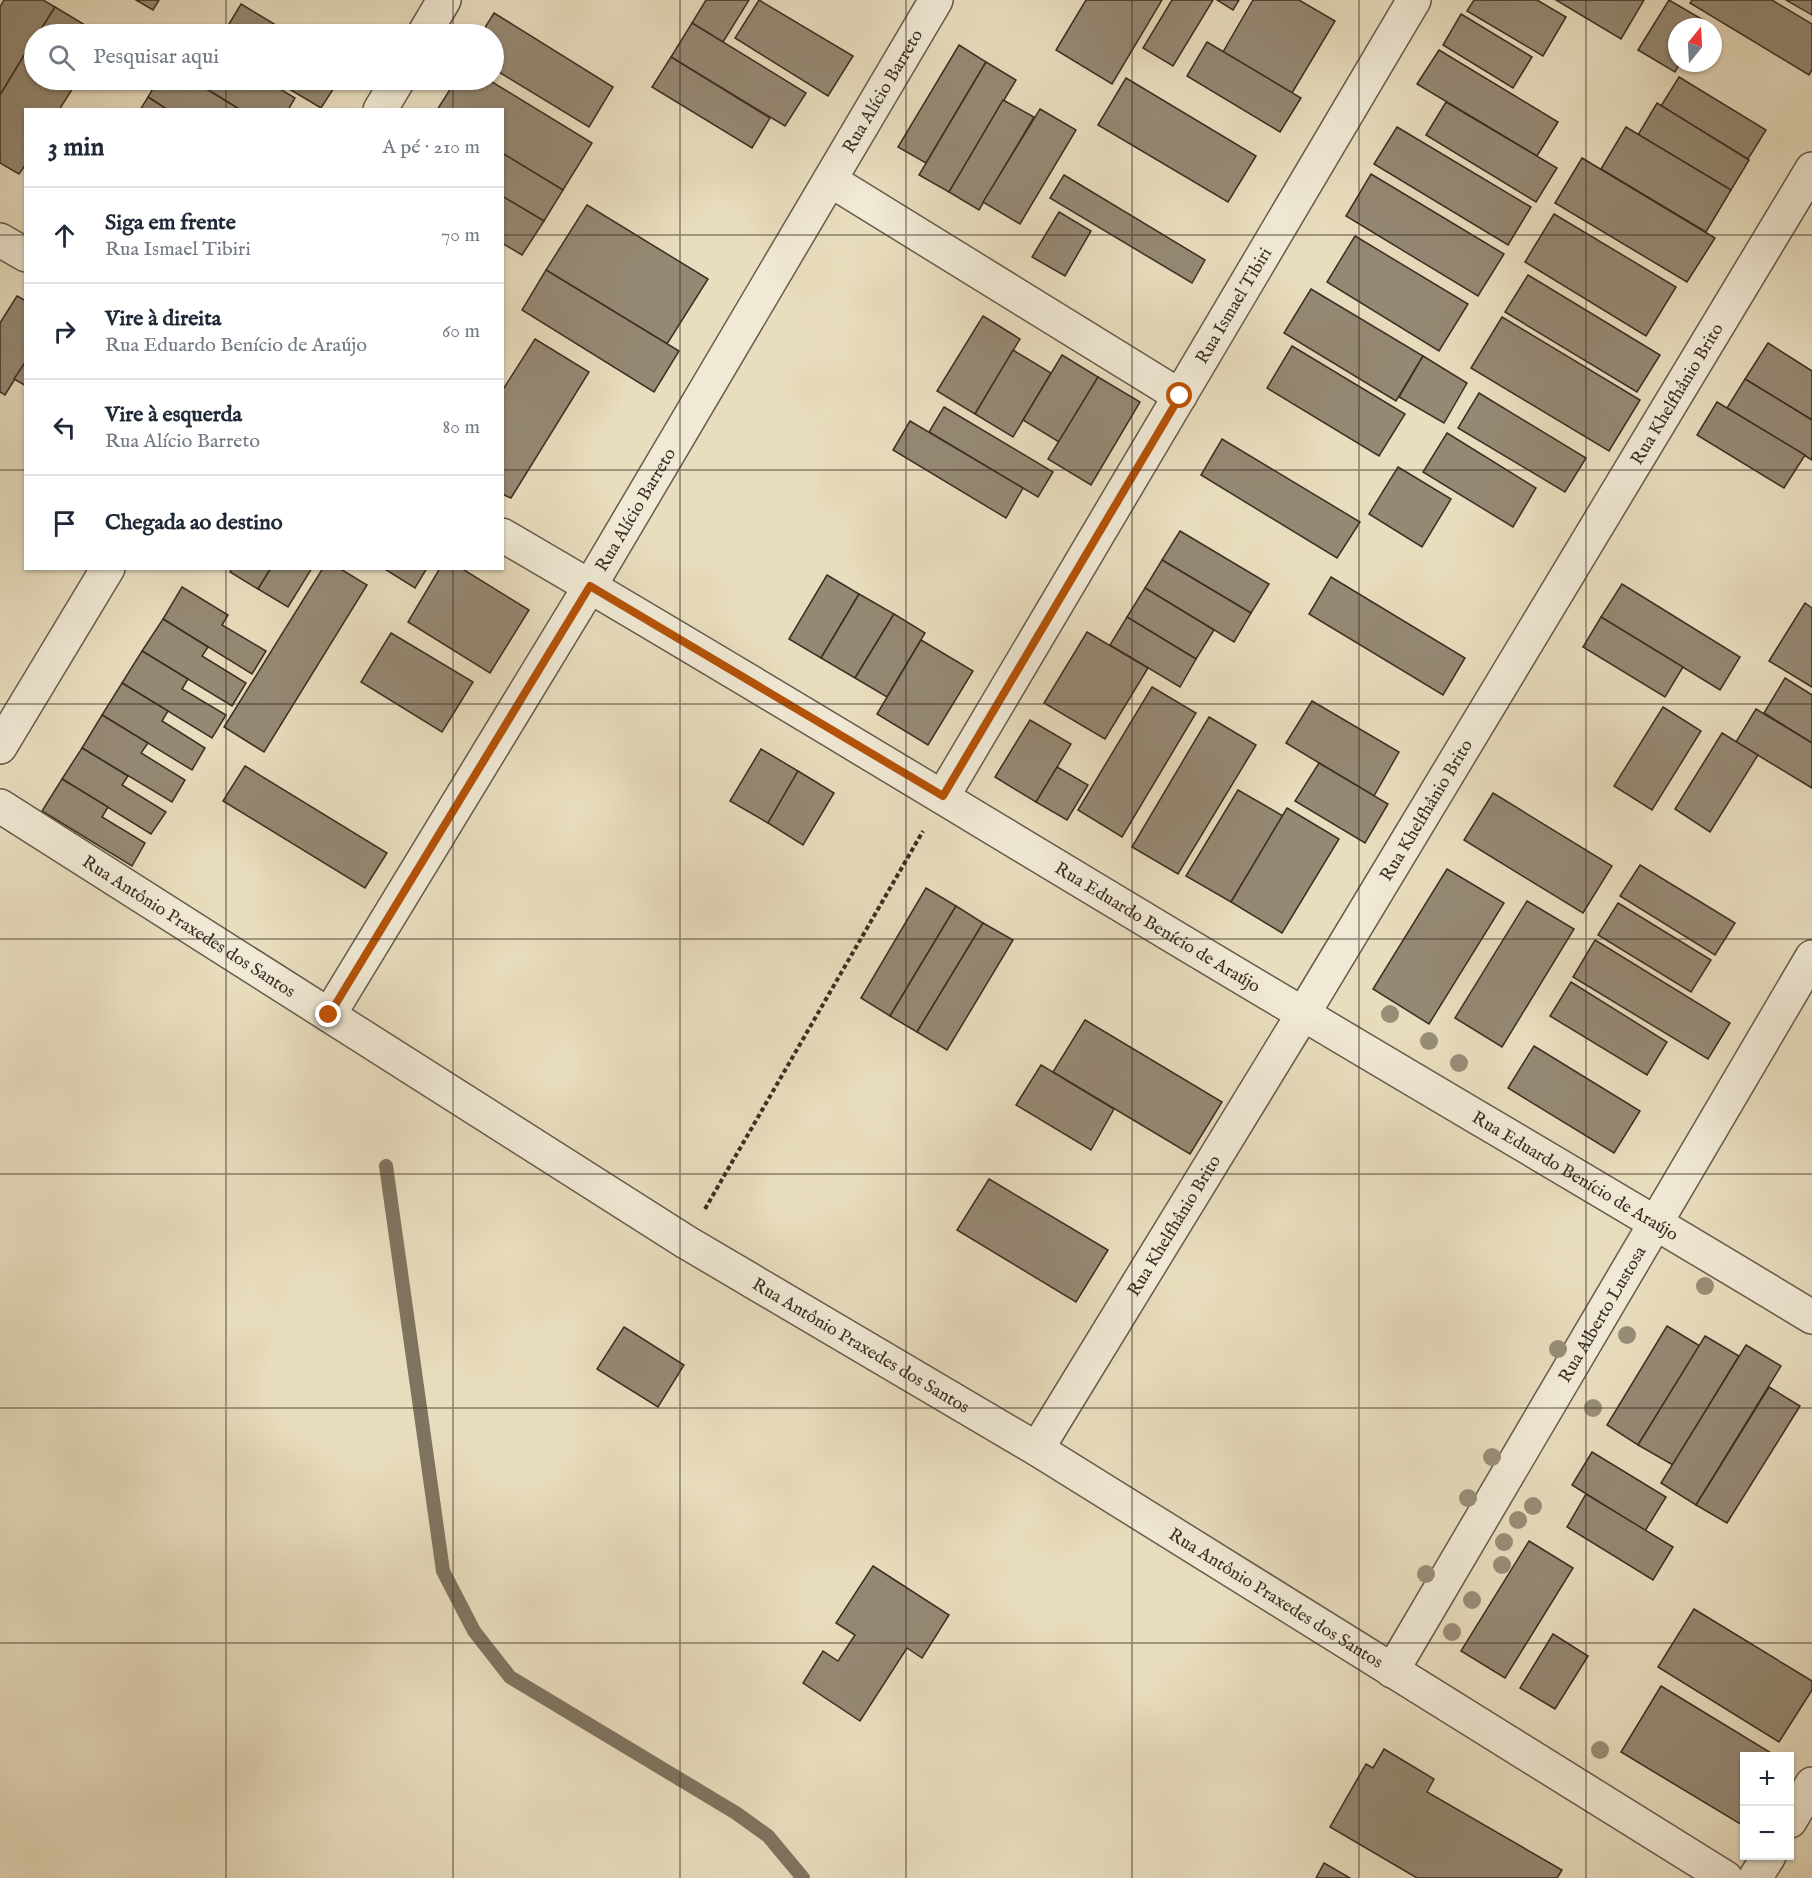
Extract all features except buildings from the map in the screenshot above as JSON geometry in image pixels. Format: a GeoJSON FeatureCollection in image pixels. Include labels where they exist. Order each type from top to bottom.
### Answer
{"type":"FeatureCollection","features":[{"type":"Feature","properties":{"kind":"street"},"geometry":{"type":"LineString","coordinates":[[430,24],[444,0]]}},
{"type":"Feature","properties":{"kind":"street","name":"Rua Alício Barreto"},"geometry":{"type":"LineString","coordinates":[[329,1015],[590,586],[936,0]]}},
{"type":"Feature","properties":{"kind":"street","name":"Rua Ismael Tibiri"},"geometry":{"type":"LineString","coordinates":[[943,796],[1414,0]]}},
{"type":"Feature","properties":{"kind":"street"},"geometry":{"type":"LineString","coordinates":[[381,108],[392,90]]}},
{"type":"Feature","properties":{"kind":"street","name":"Rua Khelfhânio Brito"},"geometry":{"type":"LineString","coordinates":[[1037,1449],[1303,1014],[1812,169]]}},
{"type":"Feature","properties":{"kind":"street"},"geometry":{"type":"LineString","coordinates":[[830,180],[1180,396]]}},
{"type":"Feature","properties":{"kind":"street"},"geometry":{"type":"LineString","coordinates":[[0,240],[24,254]]}},
{"type":"Feature","properties":{"kind":"street","name":"Rua Eduardo Benício de Araújo"},"geometry":{"type":"LineString","coordinates":[[504,536],[943,796],[1303,1014],[1655,1221],[1812,1317]]}},
{"type":"Feature","properties":{"kind":"street"},"geometry":{"type":"LineString","coordinates":[[0,747],[107,570]]}},
{"type":"Feature","properties":{"kind":"street","name":"Rua Antônio Praxedes dos Santos"},"geometry":{"type":"LineString","coordinates":[[0,806],[686,1242],[1037,1449],[1726,1878]]}},
{"type":"Feature","properties":{"kind":"street","name":"Rua Alberto Lustosa"},"geometry":{"type":"LineString","coordinates":[[1392,1671],[1812,957]]}},
{"type":"Feature","properties":{"kind":"street"},"geometry":{"type":"LineString","coordinates":[[1794,1814],[1812,1784]]}},
{"type":"Feature","properties":{"kind":"street"},"geometry":{"type":"LineString","coordinates":[[1755,1878],[1766,1860]]}},
{"type":"Feature","properties":{"kind":"path"},"geometry":{"type":"LineString","coordinates":[[686,1242],[943,796]]}},
{"type":"Feature","properties":{"kind":"waterway"},"geometry":{"type":"LineString","coordinates":[[386,1166],[443,1571],[474,1631],[510,1677],[736,1813],[768,1836],[803,1878]]}},
{"type":"Feature","properties":{"kind":"route"},"geometry":{"type":"LineString","coordinates":[[329,1015],[590,586],[943,796],[1180,396]]}}]}
